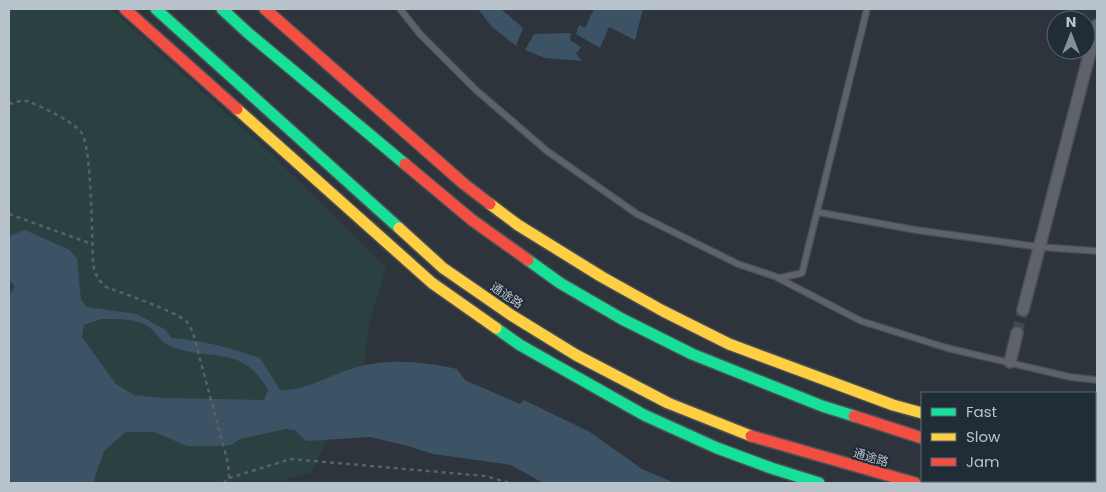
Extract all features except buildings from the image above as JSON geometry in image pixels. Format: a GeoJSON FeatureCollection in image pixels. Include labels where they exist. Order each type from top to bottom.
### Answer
{"type":"FeatureCollection","features":[{"type":"Feature","properties":{"kind":"main road"},"geometry":{"type":"LineString","coordinates":[[125,9],[432,283],[520,345],[644,415],[717,448],[819,483]]}},
{"type":"Feature","properties":{"kind":"main road","name":"通途路"},"geometry":{"type":"LineString","coordinates":[[156,9],[443,268],[510,315],[576,355],[677,406],[759,440],[915,483]]}},
{"type":"Feature","properties":{"kind":"main road"},"geometry":{"type":"LineString","coordinates":[[222,9],[465,214],[560,283],[622,319],[692,354],[822,406],[921,438]]}},
{"type":"Feature","properties":{"kind":"main road"},"geometry":{"type":"LineString","coordinates":[[265,9],[464,184],[518,225],[602,277],[663,312],[729,344],[893,405],[921,413]]}},
{"type":"Feature","properties":{"kind":"street"},"geometry":{"type":"LineString","coordinates":[[1023,310],[1097,25]]}},
{"type":"Feature","properties":{"kind":"street"},"geometry":{"type":"LineString","coordinates":[[1010,362],[1017,333]]}},
{"type":"Feature","properties":{"kind":"lane"},"geometry":{"type":"LineString","coordinates":[[400,9],[420,34],[476,90],[547,151],[637,214],[738,264],[780,278],[802,273],[867,9]]}},
{"type":"Feature","properties":{"kind":"lane"},"geometry":{"type":"LineString","coordinates":[[817,212],[916,230],[1039,247],[1097,251]]}},
{"type":"Feature","properties":{"kind":"lane"},"geometry":{"type":"LineString","coordinates":[[774,276],[861,321],[947,348],[1070,377],[1097,380]]}},
{"type":"Feature","properties":{"kind":"path"},"geometry":{"type":"LineString","coordinates":[[9,104],[28,101],[75,126],[83,134],[87,145],[92,215],[92,264],[99,281],[106,287],[179,317],[187,323],[193,338],[225,452],[229,478]]}},
{"type":"Feature","properties":{"kind":"path"},"geometry":{"type":"LineString","coordinates":[[9,214],[92,244]]}},
{"type":"Feature","properties":{"kind":"path"},"geometry":{"type":"LineString","coordinates":[[224,483],[229,478],[291,458],[485,476],[510,483]]}},
{"type":"Feature","properties":{"kind":"green space"},"geometry":{"type":"Polygon","coordinates":[[[9,9],[111,9],[268,151],[386,267],[369,326],[364,362],[311,473],[287,479],[286,483],[9,483],[9,9]]]}},
{"type":"Feature","properties":{"kind":"water"},"geometry":{"type":"Polygon","coordinates":[[[478,9],[501,9],[523,28],[516,46],[491,26],[478,9]]]}},
{"type":"Feature","properties":{"kind":"water"},"geometry":{"type":"Polygon","coordinates":[[[594,9],[643,9],[635,40],[609,27],[600,48],[576,34],[579,25],[585,28],[594,9]]]}},
{"type":"Feature","properties":{"kind":"water"},"geometry":{"type":"Polygon","coordinates":[[[571,33],[570,40],[581,47],[576,54],[582,61],[545,58],[525,50],[534,34],[571,33]]]}},
{"type":"Feature","properties":{"kind":"water"},"geometry":{"type":"Polygon","coordinates":[[[25,230],[70,250],[77,259],[81,300],[87,307],[137,314],[166,330],[171,338],[216,345],[260,358],[280,390],[300,388],[347,370],[369,364],[394,362],[420,363],[457,369],[465,380],[520,404],[524,400],[590,432],[642,469],[675,483],[543,483],[511,465],[433,454],[370,437],[307,441],[295,430],[286,429],[240,439],[231,445],[214,446],[187,446],[154,432],[126,432],[104,451],[94,480],[95,483],[14,483],[9,480],[9,296],[15,286],[9,280],[9,236],[25,230]],[[101,319],[84,325],[82,337],[116,384],[134,395],[162,398],[264,400],[268,390],[248,366],[237,360],[172,347],[139,322],[101,319]]]}},
{"type":"Feature","properties":{"kind":"tunnel"},"geometry":{"type":"LineString","coordinates":[[1017,333],[1023,310]]}},
{"type":"Feature","properties":{"kind":"traffic: fast"},"geometry":{"type":"LineString","coordinates":[[156,9],[399,228]]}},
{"type":"Feature","properties":{"kind":"traffic: fast"},"geometry":{"type":"LineString","coordinates":[[222,9],[248,33],[405,164]]}},
{"type":"Feature","properties":{"kind":"traffic: fast"},"geometry":{"type":"LineString","coordinates":[[528,260],[560,283],[622,319],[692,354],[822,406],[854,416]]}},
{"type":"Feature","properties":{"kind":"traffic: fast"},"geometry":{"type":"LineString","coordinates":[[496,328],[520,345],[644,415],[717,448],[819,483]]}},
{"type":"Feature","properties":{"kind":"traffic: slow"},"geometry":{"type":"LineString","coordinates":[[237,109],[432,283],[496,328]]}},
{"type":"Feature","properties":{"kind":"traffic: slow"},"geometry":{"type":"LineString","coordinates":[[490,204],[518,225],[602,277],[663,311],[729,344],[893,405],[921,413]]}},
{"type":"Feature","properties":{"kind":"traffic: slow"},"geometry":{"type":"LineString","coordinates":[[399,228],[443,268],[511,315],[576,355],[668,403],[751,436]]}},
{"type":"Feature","properties":{"kind":"traffic: jam"},"geometry":{"type":"LineString","coordinates":[[125,9],[237,109]]}},
{"type":"Feature","properties":{"kind":"traffic: jam"},"geometry":{"type":"LineString","coordinates":[[265,9],[464,184],[490,204]]}},
{"type":"Feature","properties":{"kind":"traffic: jam"},"geometry":{"type":"LineString","coordinates":[[405,164],[472,220],[528,260]]}},
{"type":"Feature","properties":{"kind":"traffic: jam"},"geometry":{"type":"LineString","coordinates":[[854,416],[921,438]]}},
{"type":"Feature","properties":{"kind":"traffic: jam"},"geometry":{"type":"LineString","coordinates":[[751,436],[915,483]]}}]}
